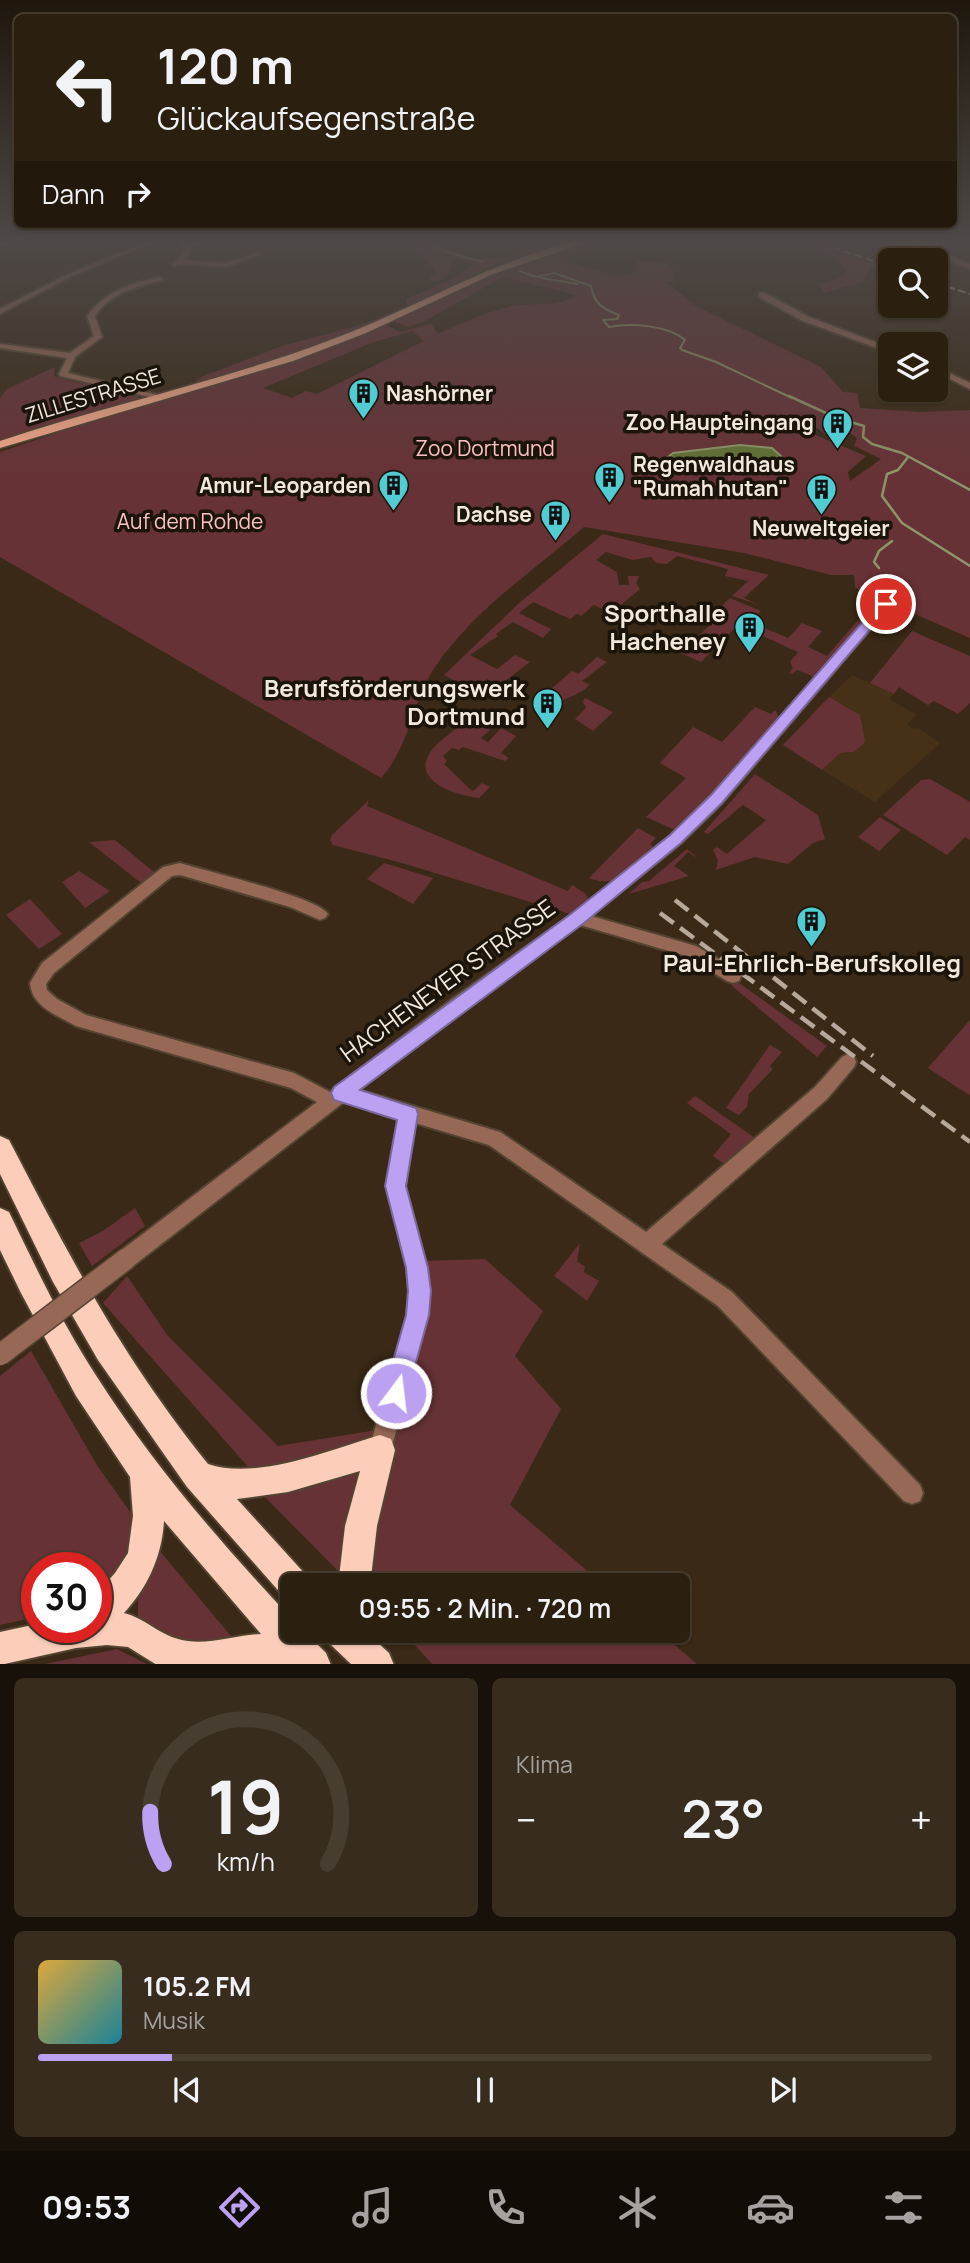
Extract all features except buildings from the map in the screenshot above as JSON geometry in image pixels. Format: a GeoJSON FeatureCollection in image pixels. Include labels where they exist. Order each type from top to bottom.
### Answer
{"type":"FeatureCollection","features":[{"type":"Feature","properties":{"kind":"highway"},"geometry":{"type":"LineString","coordinates":[[0,1148],[85,1312],[138,1396],[195,1474],[282,1573]]}},
{"type":"Feature","properties":{"kind":"highway"},"geometry":{"type":"LineString","coordinates":[[0,1221],[85,1384],[145,1471],[235,1581],[313,1664]]}},
{"type":"Feature","properties":{"kind":"highway"},"geometry":{"type":"LineString","coordinates":[[195,1474],[213,1483],[247,1484],[380,1450],[361,1526],[356,1573]]}},
{"type":"Feature","properties":{"kind":"highway"},"geometry":{"type":"LineString","coordinates":[[112,1603],[136,1575],[149,1529],[145,1471]]}},
{"type":"Feature","properties":{"kind":"highway"},"geometry":{"type":"LineString","coordinates":[[112,1630],[124,1629],[168,1655],[188,1658],[275,1650],[300,1656],[313,1664]]}},
{"type":"Feature","properties":{"kind":"highway"},"geometry":{"type":"LineString","coordinates":[[0,1649],[25,1643]]}},
{"type":"Feature","properties":{"kind":"highway"},"geometry":{"type":"LineString","coordinates":[[354,1643],[378,1664]]}},
{"type":"Feature","properties":{"kind":"highway"},"geometry":{"type":"LineString","coordinates":[[368,1643],[378,1664]]}},
{"type":"Feature","properties":{"kind":"main road","name":"ZILLESTRASSE"},"geometry":{"type":"LineString","coordinates":[[0,445],[320,348],[386,318]]}},
{"type":"Feature","properties":{"kind":"street"},"geometry":{"type":"LineString","coordinates":[[92,318],[98,337],[72,356],[63,374],[155,397]]}},
{"type":"Feature","properties":{"kind":"street"},"geometry":{"type":"LineString","coordinates":[[803,318],[878,346]]}},
{"type":"Feature","properties":{"kind":"street"},"geometry":{"type":"LineString","coordinates":[[0,346],[72,356]]}},
{"type":"Feature","properties":{"kind":"street"},"geometry":{"type":"LineString","coordinates":[[948,375],[970,386]]}},
{"type":"Feature","properties":{"kind":"street","name":"HACHENEYER STRASSE"},"geometry":{"type":"LineString","coordinates":[[0,1355],[644,866],[717,799],[886,604]]}},
{"type":"Feature","properties":{"kind":"street"},"geometry":{"type":"LineString","coordinates":[[320,914],[269,895],[180,869],[168,871],[48,968],[38,983],[39,993],[51,1004],[82,1021],[294,1081],[320,1094],[408,1114],[494,1138],[725,1299],[912,1493]]}},
{"type":"Feature","properties":{"kind":"street"},"geometry":{"type":"LineString","coordinates":[[578,918],[691,951],[733,976]]}},
{"type":"Feature","properties":{"kind":"street"},"geometry":{"type":"LineString","coordinates":[[646,1245],[821,1093],[848,1062]]}},
{"type":"Feature","properties":{"kind":"street"},"geometry":{"type":"LineString","coordinates":[[380,1450],[417,1315],[419,1291],[417,1268],[396,1186],[408,1114]]}},
{"type":"Feature","properties":{"kind":"shaded area"},"geometry":{"type":"Polygon","coordinates":[[[740,445],[772,448],[782,457],[737,459],[681,468],[673,464],[668,457],[673,453],[740,445]]]}},
{"type":"Feature","properties":{"kind":"shaded area"},"geometry":{"type":"Polygon","coordinates":[[[852,675],[894,694],[889,699],[917,715],[907,724],[914,729],[917,727],[940,743],[875,802],[822,770],[840,753],[854,752],[860,715],[829,697],[852,675]]]}},
{"type":"Feature","properties":{"kind":"green space"},"geometry":{"type":"Polygon","coordinates":[[[399,318],[431,318],[408,327],[392,321],[399,318]]]}},
{"type":"Feature","properties":{"kind":"green space"},"geometry":{"type":"Polygon","coordinates":[[[474,318],[720,318],[821,367],[843,392],[857,393],[860,408],[920,412],[970,410],[970,638],[855,588],[854,575],[831,575],[744,553],[584,527],[486,609],[451,646],[427,681],[405,738],[381,778],[0,557],[0,452],[383,323],[400,332],[431,324],[438,334],[474,318]],[[412,331],[371,343],[263,388],[292,398],[306,391],[317,394],[424,341],[412,331]],[[817,428],[813,429],[813,434],[866,456],[848,472],[850,481],[881,459],[854,446],[857,438],[850,433],[839,431],[825,434],[817,428]]]}},
{"type":"Feature","properties":{"kind":"green space"},"geometry":{"type":"Polygon","coordinates":[[[378,320],[308,349],[193,384],[201,377],[282,346],[378,320]]]}},
{"type":"Feature","properties":{"kind":"green space"},"geometry":{"type":"Polygon","coordinates":[[[55,367],[54,376],[119,390],[140,398],[0,441],[0,398],[7,389],[55,367]]]}},
{"type":"Feature","properties":{"kind":"green space"},"geometry":{"type":"Polygon","coordinates":[[[603,534],[769,575],[744,598],[759,605],[732,596],[748,581],[725,576],[728,569],[677,556],[667,564],[656,563],[651,557],[632,560],[606,552],[596,560],[617,572],[619,585],[629,585],[628,576],[639,576],[636,583],[640,589],[611,613],[594,605],[581,616],[577,614],[570,619],[533,602],[519,613],[551,629],[543,638],[513,622],[470,655],[497,669],[515,655],[530,662],[500,685],[487,679],[475,692],[444,675],[518,604],[603,534]]]}},
{"type":"Feature","properties":{"kind":"green space"},"geometry":{"type":"Polygon","coordinates":[[[730,598],[761,611],[750,622],[788,638],[802,623],[822,631],[808,647],[827,656],[866,611],[871,614],[812,682],[812,676],[797,670],[789,673],[793,668],[790,662],[798,652],[738,625],[701,662],[681,653],[712,623],[707,620],[730,598]]]}},
{"type":"Feature","properties":{"kind":"green space"},"geometry":{"type":"Polygon","coordinates":[[[912,631],[970,656],[970,703],[958,714],[934,701],[928,705],[899,687],[894,694],[870,683],[912,631]]]}},
{"type":"Feature","properties":{"kind":"green space"},"geometry":{"type":"Polygon","coordinates":[[[597,657],[607,662],[582,681],[590,685],[585,689],[553,708],[538,700],[572,671],[578,674],[597,657]]]}},
{"type":"Feature","properties":{"kind":"green space"},"geometry":{"type":"Polygon","coordinates":[[[829,697],[860,715],[865,742],[854,752],[840,753],[822,770],[783,745],[829,697]]]}},
{"type":"Feature","properties":{"kind":"green space"},"geometry":{"type":"Polygon","coordinates":[[[585,698],[613,712],[593,731],[575,719],[586,708],[583,702],[585,698]]]}},
{"type":"Feature","properties":{"kind":"green space"},"geometry":{"type":"Polygon","coordinates":[[[755,707],[771,714],[775,710],[780,719],[698,810],[675,830],[646,817],[686,778],[660,763],[693,727],[722,742],[755,707]]]}},
{"type":"Feature","properties":{"kind":"green space"},"geometry":{"type":"Polygon","coordinates":[[[468,719],[490,730],[481,738],[488,742],[501,728],[516,736],[501,753],[509,758],[505,761],[463,747],[459,750],[452,748],[443,756],[447,761],[444,764],[473,791],[482,783],[490,787],[479,798],[439,785],[426,771],[426,762],[431,751],[468,719]]]}},
{"type":"Feature","properties":{"kind":"green space"},"geometry":{"type":"Polygon","coordinates":[[[755,774],[818,815],[825,839],[813,843],[788,864],[755,857],[716,870],[718,861],[713,850],[717,847],[727,854],[766,820],[743,805],[708,834],[704,832],[755,774]]]}},
{"type":"Feature","properties":{"kind":"green space"},"geometry":{"type":"Polygon","coordinates":[[[930,779],[970,802],[970,840],[965,837],[947,855],[883,815],[921,780],[930,779]]]}},
{"type":"Feature","properties":{"kind":"green space"},"geometry":{"type":"Polygon","coordinates":[[[369,800],[367,806],[568,891],[572,885],[586,894],[588,899],[570,914],[333,845],[330,840],[332,835],[369,800]]]}},
{"type":"Feature","properties":{"kind":"green space"},"geometry":{"type":"Polygon","coordinates":[[[880,817],[901,830],[879,851],[858,837],[880,817]]]}},
{"type":"Feature","properties":{"kind":"green space"},"geometry":{"type":"Polygon","coordinates":[[[638,828],[656,838],[650,844],[656,850],[617,879],[600,881],[589,878],[638,828]]]}},
{"type":"Feature","properties":{"kind":"green space"},"geometry":{"type":"Polygon","coordinates":[[[115,840],[154,872],[141,883],[89,842],[115,840]]]}},
{"type":"Feature","properties":{"kind":"green space"},"geometry":{"type":"Polygon","coordinates":[[[687,849],[699,859],[688,852],[674,866],[689,876],[629,894],[642,882],[649,881],[687,849]]]}},
{"type":"Feature","properties":{"kind":"green space"},"geometry":{"type":"Polygon","coordinates":[[[384,863],[433,878],[413,904],[367,879],[384,863]]]}},
{"type":"Feature","properties":{"kind":"green space"},"geometry":{"type":"Polygon","coordinates":[[[79,871],[110,891],[85,908],[62,882],[79,871]]]}},
{"type":"Feature","properties":{"kind":"green space"},"geometry":{"type":"Polygon","coordinates":[[[30,899],[62,934],[39,949],[6,915],[30,899]]]}},
{"type":"Feature","properties":{"kind":"green space"},"geometry":{"type":"Polygon","coordinates":[[[735,980],[827,1046],[817,1057],[732,986],[735,980]]]}},
{"type":"Feature","properties":{"kind":"green space"},"geometry":{"type":"Polygon","coordinates":[[[970,1020],[970,1094],[969,1095],[928,1068],[970,1020]]]}},
{"type":"Feature","properties":{"kind":"green space"},"geometry":{"type":"Polygon","coordinates":[[[770,1045],[782,1052],[770,1066],[773,1069],[749,1094],[747,1107],[739,1115],[726,1108],[770,1045]]]}},
{"type":"Feature","properties":{"kind":"green space"},"geometry":{"type":"Polygon","coordinates":[[[695,1096],[755,1138],[724,1164],[713,1156],[731,1134],[687,1103],[695,1096]]]}},
{"type":"Feature","properties":{"kind":"green space"},"geometry":{"type":"Polygon","coordinates":[[[135,1208],[145,1226],[92,1266],[79,1243],[103,1231],[135,1208]]]}},
{"type":"Feature","properties":{"kind":"green space"},"geometry":{"type":"Polygon","coordinates":[[[580,1243],[577,1262],[585,1266],[584,1272],[599,1281],[587,1301],[554,1276],[580,1243]]]}},
{"type":"Feature","properties":{"kind":"green space"},"geometry":{"type":"Polygon","coordinates":[[[485,1259],[543,1311],[515,1356],[561,1409],[510,1505],[590,1573],[340,1573],[257,1489],[266,1487],[103,1303],[127,1276],[168,1336],[278,1446],[377,1430],[423,1261],[485,1259]]]}},
{"type":"Feature","properties":{"kind":"green space"},"geometry":{"type":"Polygon","coordinates":[[[31,1351],[98,1467],[131,1513],[133,1540],[125,1565],[112,1580],[112,1552],[21,1552],[21,1620],[0,1625],[0,1376],[31,1351]]]}},
{"type":"Feature","properties":{"kind":"green space"},"geometry":{"type":"Polygon","coordinates":[[[159,1550],[235,1641],[182,1646],[172,1643],[151,1629],[138,1616],[138,1600],[159,1550]]]}},
{"type":"Feature","properties":{"kind":"green space"},"geometry":{"type":"Polygon","coordinates":[[[413,1643],[672,1643],[697,1664],[432,1664],[413,1643]]]}},
{"type":"Feature","properties":{"kind":"green space"},"geometry":{"type":"Polygon","coordinates":[[[117,1649],[147,1664],[45,1664],[117,1649]]]}},
{"type":"Feature","properties":{"kind":"waterway"},"geometry":{"type":"LineString","coordinates":[[618,318],[603,320],[609,327],[638,325],[669,331],[685,340],[680,348],[682,350],[716,362],[792,398]]}},
{"type":"Feature","properties":{"kind":"waterway"},"geometry":{"type":"LineString","coordinates":[[789,396],[837,418],[864,426],[863,437],[872,444],[902,453],[970,490]]}},
{"type":"Feature","properties":{"kind":"waterway"},"geometry":{"type":"LineString","coordinates":[[908,457],[898,470],[887,474],[882,496],[902,523],[970,566]]}},
{"type":"Feature","properties":{"kind":"waterway"},"geometry":{"type":"LineString","coordinates":[[879,568],[874,562],[879,551],[892,541]]}},
{"type":"Feature","properties":{"kind":"railway"},"geometry":{"type":"LineString","coordinates":[[675,900],[873,1056]]}},
{"type":"Feature","properties":{"kind":"railway"},"geometry":{"type":"LineString","coordinates":[[660,913],[970,1142]]}},
{"type":"Feature","properties":{"kind":"place","name":"Nashörner"},"geometry":{"type":"Point","coordinates":[363,421]}},
{"type":"Feature","properties":{"kind":"place","name":"Zoo Haupteingang"},"geometry":{"type":"Point","coordinates":[837,450]}},
{"type":"Feature","properties":{"kind":"place","name":"Regenwaldhaus \"Rumah hutan\""},"geometry":{"type":"Point","coordinates":[610,504]}},
{"type":"Feature","properties":{"kind":"place","name":"Amur-Leoparden"},"geometry":{"type":"Point","coordinates":[394,513]}},
{"type":"Feature","properties":{"kind":"place","name":"Neuweltgeier"},"geometry":{"type":"Point","coordinates":[821,516]}},
{"type":"Feature","properties":{"kind":"place","name":"Dachse"},"geometry":{"type":"Point","coordinates":[555,542]}},
{"type":"Feature","properties":{"kind":"place","name":"Sporthalle Hacheney"},"geometry":{"type":"Point","coordinates":[749,655]}},
{"type":"Feature","properties":{"kind":"place","name":"Berufsförderungswerk Dortmund"},"geometry":{"type":"Point","coordinates":[548,730]}},
{"type":"Feature","properties":{"kind":"place","name":"Paul-Ehrlich-Berufskolleg"},"geometry":{"type":"Point","coordinates":[812,949]}},
{"type":"Feature","properties":{"kind":"route"},"geometry":{"type":"LineString","coordinates":[[396,1393],[417,1315],[419,1291],[417,1268],[396,1186],[408,1114],[341,1093],[578,918],[676,839],[717,799],[886,604]]}},
{"type":"Feature","properties":{"kind":"park label","name":"Zoo Dortmund"},"geometry":{"type":"Point","coordinates":[485,449]}},
{"type":"Feature","properties":{"kind":"park label","name":"Auf dem Rohde"},"geometry":{"type":"Point","coordinates":[190,522]}}]}
